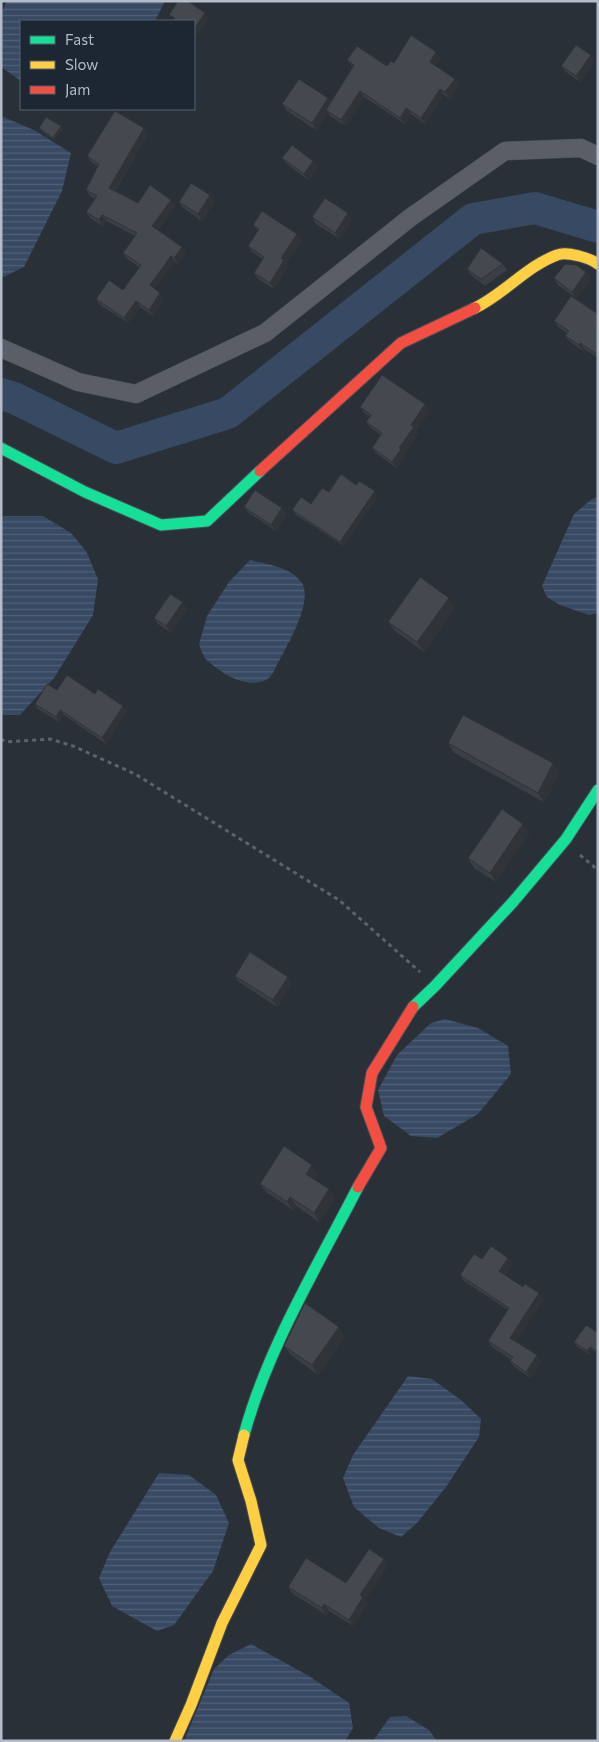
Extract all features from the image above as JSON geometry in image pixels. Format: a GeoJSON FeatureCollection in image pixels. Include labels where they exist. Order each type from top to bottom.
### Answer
{"type":"FeatureCollection","features":[{"type":"Feature","properties":{"kind":"main road"},"geometry":{"type":"LineString","coordinates":[[1,448],[85,492],[161,525],[207,520],[287,444],[401,343],[489,301],[531,270],[559,254],[589,258],[598,264]]}},
{"type":"Feature","properties":{"kind":"main road"},"geometry":{"type":"LineString","coordinates":[[175,1741],[191,1705],[222,1623],[261,1545],[251,1501],[238,1460],[252,1406],[285,1329],[359,1185],[381,1148],[366,1107],[372,1073],[413,1007],[436,986],[513,902],[566,839],[598,790]]}},
{"type":"Feature","properties":{"kind":"street"},"geometry":{"type":"LineString","coordinates":[[1,348],[78,382],[136,394],[265,333],[411,216],[505,151],[582,148],[598,156]]}},
{"type":"Feature","properties":{"kind":"path"},"geometry":{"type":"LineString","coordinates":[[1,739],[6,742],[50,739],[73,746],[135,774],[339,900],[436,986]]}},
{"type":"Feature","properties":{"kind":"water"},"geometry":{"type":"Polygon","coordinates":[[[7,1],[165,1],[156,20],[20,20],[20,80],[1,67],[1,14],[7,1]]]}},
{"type":"Feature","properties":{"kind":"water"},"geometry":{"type":"Polygon","coordinates":[[[1,116],[34,130],[71,153],[62,191],[24,267],[1,278],[1,116]]]}},
{"type":"Feature","properties":{"kind":"water"},"geometry":{"type":"Polygon","coordinates":[[[598,497],[598,613],[589,615],[560,605],[547,597],[542,586],[574,514],[592,499],[598,497]]]}},
{"type":"Feature","properties":{"kind":"water"},"geometry":{"type":"Polygon","coordinates":[[[4,516],[43,516],[71,533],[86,551],[98,579],[93,615],[54,678],[20,715],[1,715],[1,518],[4,516]]]}},
{"type":"Feature","properties":{"kind":"water"},"geometry":{"type":"Polygon","coordinates":[[[250,560],[279,567],[292,573],[302,583],[305,591],[302,612],[298,623],[273,673],[269,678],[261,682],[253,683],[244,682],[226,675],[205,658],[199,644],[207,616],[229,582],[250,560]]]}},
{"type":"Feature","properties":{"kind":"water"},"geometry":{"type":"Polygon","coordinates":[[[445,1019],[478,1028],[508,1046],[511,1074],[478,1114],[437,1138],[411,1136],[384,1116],[378,1090],[397,1055],[431,1023],[445,1019]]]}},
{"type":"Feature","properties":{"kind":"water"},"geometry":{"type":"Polygon","coordinates":[[[408,1376],[432,1379],[461,1400],[481,1419],[479,1437],[446,1487],[417,1523],[401,1537],[379,1528],[354,1507],[343,1478],[353,1455],[408,1376]]]}},
{"type":"Feature","properties":{"kind":"water"},"geometry":{"type":"Polygon","coordinates":[[[159,1473],[189,1475],[216,1495],[229,1523],[213,1571],[174,1625],[157,1631],[112,1606],[99,1578],[110,1552],[159,1473]]]}},
{"type":"Feature","properties":{"kind":"water"},"geometry":{"type":"Polygon","coordinates":[[[251,1644],[309,1676],[349,1703],[353,1728],[345,1741],[184,1741],[214,1669],[229,1655],[251,1644]]]}},
{"type":"Feature","properties":{"kind":"water"},"geometry":{"type":"Polygon","coordinates":[[[406,1716],[429,1730],[437,1741],[373,1741],[390,1717],[406,1716]]]}},
{"type":"Feature","properties":{"kind":"building"},"geometry":{"type":"Polygon","coordinates":[[[178,1],[188,1],[205,13],[195,28],[195,20],[174,20],[175,18],[169,15],[178,1]]]}},
{"type":"Feature","properties":{"kind":"building"},"geometry":{"type":"Polygon","coordinates":[[[411,35],[436,52],[430,62],[455,79],[445,92],[440,89],[421,118],[406,108],[400,118],[360,91],[341,120],[326,110],[354,65],[347,60],[357,46],[387,66],[391,61],[394,63],[411,35]]]}},
{"type":"Feature","properties":{"kind":"building"},"geometry":{"type":"Polygon","coordinates":[[[576,45],[591,55],[576,76],[561,66],[576,45]]]}},
{"type":"Feature","properties":{"kind":"building"},"geometry":{"type":"Polygon","coordinates":[[[299,79],[328,98],[312,123],[282,104],[299,79]]]}},
{"type":"Feature","properties":{"kind":"building"},"geometry":{"type":"Polygon","coordinates":[[[115,111],[144,128],[109,188],[138,203],[150,185],[171,200],[152,226],[182,247],[174,258],[171,256],[150,285],[160,293],[149,310],[136,301],[124,318],[96,299],[109,280],[123,290],[141,265],[123,253],[137,233],[102,215],[99,220],[86,212],[97,196],[86,190],[99,164],[87,156],[115,111]]]}},
{"type":"Feature","properties":{"kind":"building"},"geometry":{"type":"Polygon","coordinates":[[[46,117],[61,126],[53,138],[39,128],[46,117]]]}},
{"type":"Feature","properties":{"kind":"building"},"geometry":{"type":"Polygon","coordinates":[[[292,145],[313,161],[304,174],[282,158],[292,145]]]}},
{"type":"Feature","properties":{"kind":"building"},"geometry":{"type":"Polygon","coordinates":[[[191,183],[210,195],[198,214],[179,202],[191,183]]]}},
{"type":"Feature","properties":{"kind":"building"},"geometry":{"type":"Polygon","coordinates":[[[325,198],[348,213],[335,233],[312,217],[325,198]]]}},
{"type":"Feature","properties":{"kind":"building"},"geometry":{"type":"Polygon","coordinates":[[[262,211],[297,234],[281,258],[284,260],[270,283],[254,273],[264,257],[248,246],[259,229],[253,225],[262,211]]]}},
{"type":"Feature","properties":{"kind":"building"},"geometry":{"type":"Polygon","coordinates":[[[481,248],[503,264],[481,279],[467,269],[481,248]]]}},
{"type":"Feature","properties":{"kind":"building"},"geometry":{"type":"Polygon","coordinates":[[[565,264],[576,265],[586,272],[572,292],[554,278],[565,264]]]}},
{"type":"Feature","properties":{"kind":"building"},"geometry":{"type":"Polygon","coordinates":[[[571,296],[598,314],[596,320],[598,321],[598,355],[565,336],[569,331],[554,321],[571,296]]]}},
{"type":"Feature","properties":{"kind":"building"},"geometry":{"type":"Polygon","coordinates":[[[382,375],[425,404],[411,425],[414,427],[399,448],[401,449],[392,462],[372,448],[382,433],[366,422],[371,415],[360,407],[382,375]]]}},
{"type":"Feature","properties":{"kind":"building"},"geometry":{"type":"Polygon","coordinates":[[[341,474],[356,485],[359,481],[375,491],[340,542],[292,510],[301,497],[311,504],[322,488],[329,492],[341,474]]]}},
{"type":"Feature","properties":{"kind":"building"},"geometry":{"type":"Polygon","coordinates":[[[255,490],[282,508],[271,525],[244,507],[255,490]]]}},
{"type":"Feature","properties":{"kind":"building"},"geometry":{"type":"Polygon","coordinates":[[[420,577],[449,598],[417,642],[388,622],[420,577]]]}},
{"type":"Feature","properties":{"kind":"building"},"geometry":{"type":"Polygon","coordinates":[[[170,594],[183,602],[166,626],[154,618],[170,594]]]}},
{"type":"Feature","properties":{"kind":"building"},"geometry":{"type":"Polygon","coordinates":[[[67,675],[95,694],[98,689],[123,706],[102,738],[60,710],[56,717],[35,704],[47,684],[57,690],[67,675]]]}},
{"type":"Feature","properties":{"kind":"building"},"geometry":{"type":"Polygon","coordinates":[[[463,715],[553,763],[538,793],[448,743],[463,715]]]}},
{"type":"Feature","properties":{"kind":"building"},"geometry":{"type":"Polygon","coordinates":[[[502,809],[523,824],[490,873],[468,858],[502,809]]]}},
{"type":"Feature","properties":{"kind":"building"},"geometry":{"type":"Polygon","coordinates":[[[250,952],[288,977],[273,1000],[235,976],[250,952]]]}},
{"type":"Feature","properties":{"kind":"building"},"geometry":{"type":"Polygon","coordinates":[[[284,1146],[312,1165],[306,1174],[329,1189],[314,1213],[290,1197],[287,1202],[260,1184],[284,1146]]]}},
{"type":"Feature","properties":{"kind":"building"},"geometry":{"type":"Polygon","coordinates":[[[491,1246],[508,1258],[499,1271],[523,1287],[525,1284],[539,1293],[510,1338],[537,1355],[526,1372],[510,1361],[513,1357],[488,1341],[509,1308],[460,1275],[474,1254],[482,1259],[491,1246]]]}},
{"type":"Feature","properties":{"kind":"building"},"geometry":{"type":"Polygon","coordinates":[[[305,1303],[339,1327],[312,1365],[284,1346],[305,1303]]]}},
{"type":"Feature","properties":{"kind":"building"},"geometry":{"type":"Polygon","coordinates":[[[586,1325],[598,1333],[598,1352],[590,1347],[587,1351],[574,1342],[586,1325]]]}},
{"type":"Feature","properties":{"kind":"building"},"geometry":{"type":"Polygon","coordinates":[[[369,1549],[384,1559],[360,1595],[363,1597],[349,1620],[324,1604],[322,1608],[288,1587],[306,1558],[346,1583],[369,1549]]]}},
{"type":"Feature","properties":{"kind":"waterway"},"geometry":{"type":"LineString","coordinates":[[1,394],[14,398],[116,448],[228,413],[473,219],[535,208],[598,227]]}},
{"type":"Feature","properties":{"kind":"traffic: fast"},"geometry":{"type":"LineString","coordinates":[[1,448],[85,492],[161,525],[207,521],[260,471]]}},
{"type":"Feature","properties":{"kind":"traffic: fast"},"geometry":{"type":"LineString","coordinates":[[413,1007],[513,902],[566,839],[598,790]]}},
{"type":"Feature","properties":{"kind":"traffic: fast"},"geometry":{"type":"LineString","coordinates":[[244,1435],[254,1403],[280,1339],[310,1277],[358,1187]]}},
{"type":"Feature","properties":{"kind":"traffic: slow"},"geometry":{"type":"LineString","coordinates":[[475,308],[536,266],[557,255],[578,256],[598,264]]}},
{"type":"Feature","properties":{"kind":"traffic: slow"},"geometry":{"type":"LineString","coordinates":[[175,1741],[191,1705],[222,1623],[261,1545],[251,1501],[238,1460],[244,1435]]}},
{"type":"Feature","properties":{"kind":"traffic: jam"},"geometry":{"type":"LineString","coordinates":[[260,471],[401,343],[475,308]]}},
{"type":"Feature","properties":{"kind":"traffic: jam"},"geometry":{"type":"LineString","coordinates":[[358,1187],[381,1148],[366,1107],[372,1073],[413,1007]]}}]}
